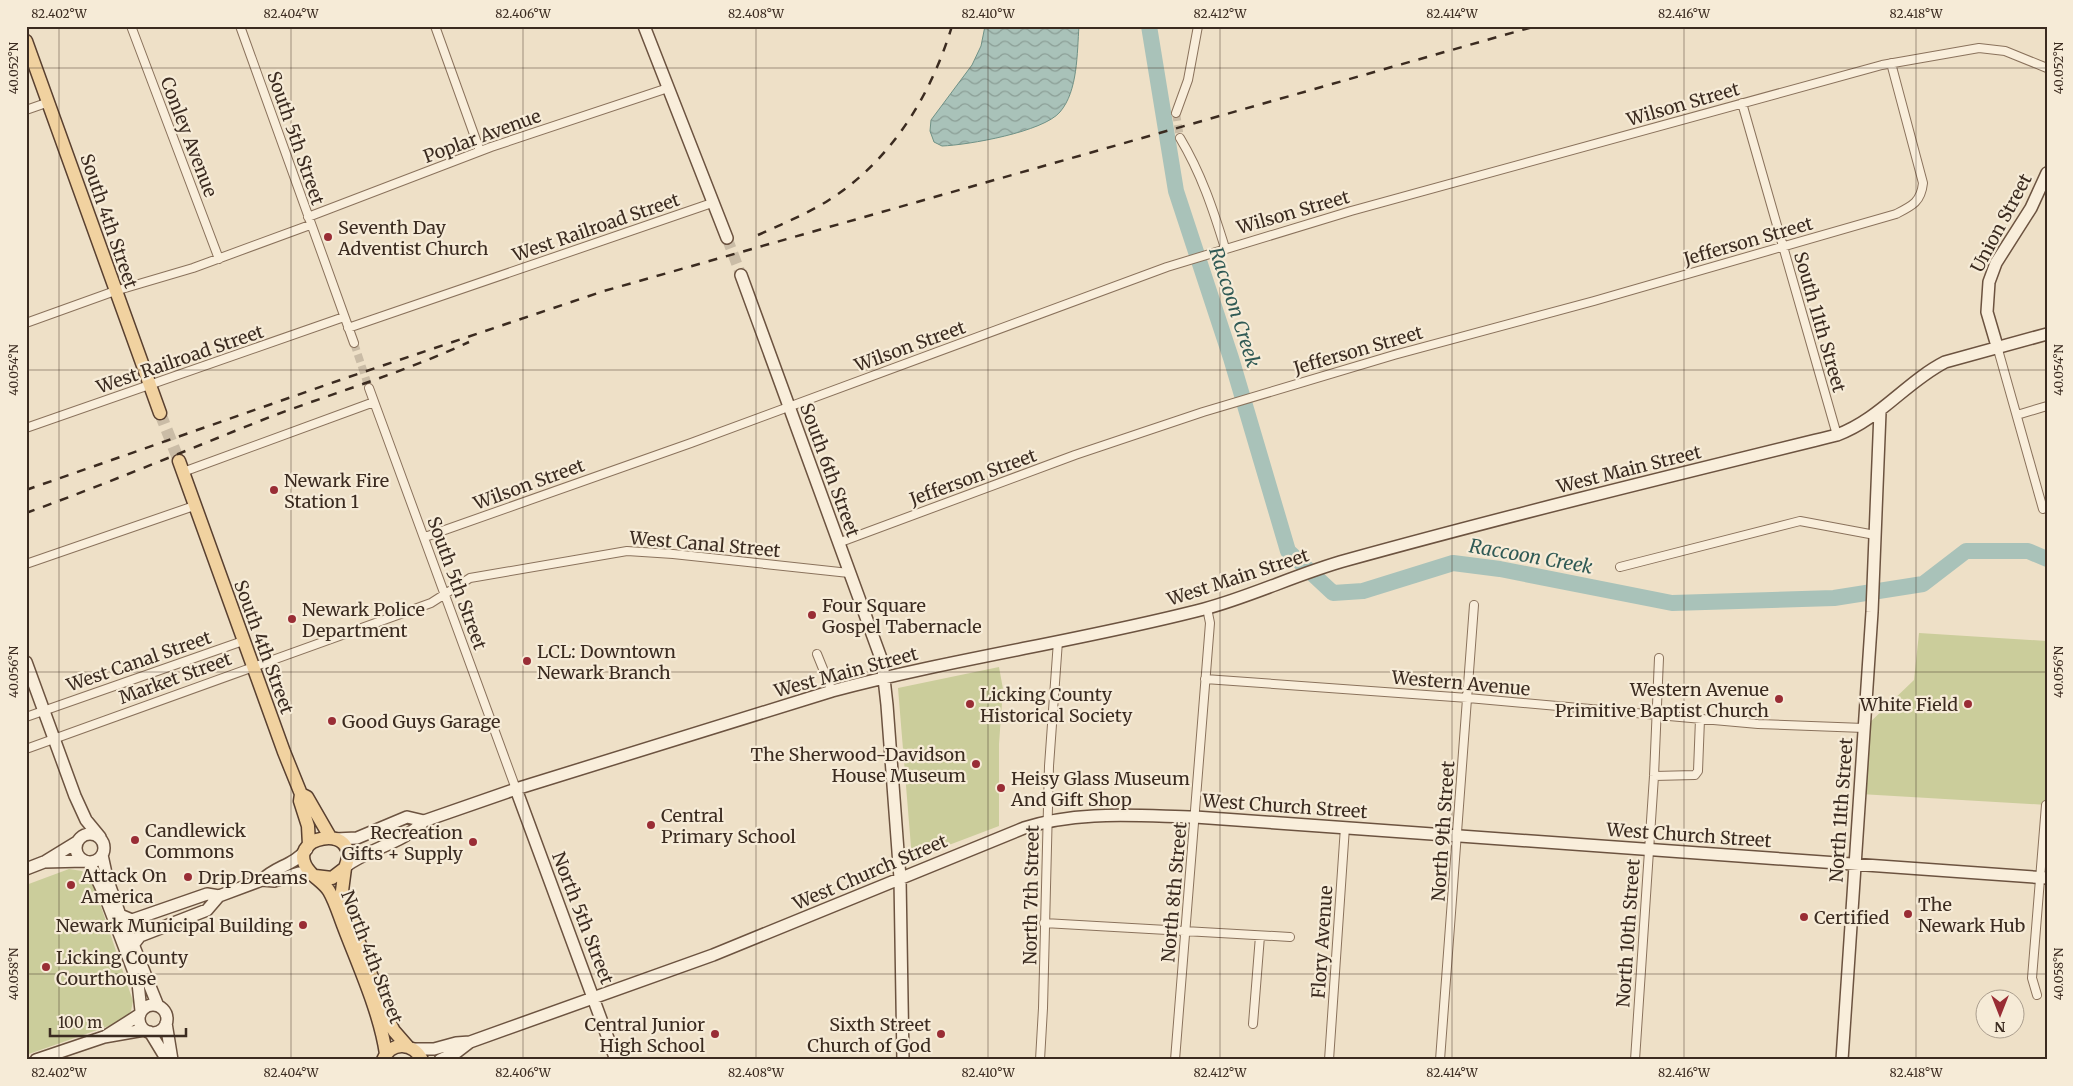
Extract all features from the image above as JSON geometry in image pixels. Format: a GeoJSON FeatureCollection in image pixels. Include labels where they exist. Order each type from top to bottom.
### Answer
{"type":"FeatureCollection","features":[{"type":"Feature","properties":{"kind":"main road","name":"South 4th Street"},"geometry":{"type":"LineString","coordinates":[[26,41],[160,413]]}},
{"type":"Feature","properties":{"kind":"main road","name":"South 4th Street"},"geometry":{"type":"LineString","coordinates":[[181,466],[194,506],[301,794],[300,801],[308,826],[308,847]]}},
{"type":"Feature","properties":{"kind":"main road"},"geometry":{"type":"LineString","coordinates":[[301,794],[307,798],[333,838],[344,847],[347,859],[345,867],[332,878],[314,875],[305,863],[308,847],[319,838],[333,838]]}},
{"type":"Feature","properties":{"kind":"main road","name":"North 4th Street"},"geometry":{"type":"LineString","coordinates":[[345,867],[342,891],[388,1018],[394,1031],[422,1060]]}},
{"type":"Feature","properties":{"kind":"main road","name":"North 4th Street"},"geometry":{"type":"LineString","coordinates":[[314,875],[328,890],[344,928],[380,1025],[384,1057]]}},
{"type":"Feature","properties":{"kind":"main road"},"geometry":{"type":"LineString","coordinates":[[384,1057],[393,1048],[411,1048]]}},
{"type":"Feature","properties":{"kind":"street","name":"Conley Avenue"},"geometry":{"type":"LineString","coordinates":[[131,26],[219,259]]}},
{"type":"Feature","properties":{"kind":"street","name":"South 5th Street"},"geometry":{"type":"LineString","coordinates":[[240,26],[354,344]]}},
{"type":"Feature","properties":{"kind":"street"},"geometry":{"type":"LineString","coordinates":[[435,26],[480,151]]}},
{"type":"Feature","properties":{"kind":"street"},"geometry":{"type":"LineString","coordinates":[[644,26],[727,238]]}},
{"type":"Feature","properties":{"kind":"street"},"geometry":{"type":"LineString","coordinates":[[1176,113],[1190,71],[1198,26]]}},
{"type":"Feature","properties":{"kind":"street","name":"Wilson Street"},"geometry":{"type":"LineString","coordinates":[[424,537],[789,407],[1167,267],[1225,248],[1460,180],[1891,63],[1979,48],[2005,51],[2047,68]]}},
{"type":"Feature","properties":{"kind":"street","name":"Jefferson Street"},"geometry":{"type":"LineString","coordinates":[[838,543],[1075,455],[1203,412],[1271,391],[1896,214],[1917,202],[1921,197],[1923,183],[1891,63]]}},
{"type":"Feature","properties":{"kind":"street","name":"Poplar Avenue"},"geometry":{"type":"LineString","coordinates":[[26,322],[115,291],[219,259],[480,151],[668,88]]}},
{"type":"Feature","properties":{"kind":"street"},"geometry":{"type":"LineString","coordinates":[[26,110],[49,102]]}},
{"type":"Feature","properties":{"kind":"street","name":"South 11th Street"},"geometry":{"type":"LineString","coordinates":[[1742,103],[1837,435]]}},
{"type":"Feature","properties":{"kind":"street"},"geometry":{"type":"LineString","coordinates":[[1180,138],[1194,162],[1204,186],[1225,248]]}},
{"type":"Feature","properties":{"kind":"street","name":"Union Street"},"geometry":{"type":"LineString","coordinates":[[1997,346],[1987,312],[1988,282],[1996,263],[2030,208],[2047,173]]}},
{"type":"Feature","properties":{"kind":"street","name":"West Railroad Street"},"geometry":{"type":"LineString","coordinates":[[348,328],[712,203]]}},
{"type":"Feature","properties":{"kind":"street","name":"South 6th Street"},"geometry":{"type":"LineString","coordinates":[[741,275],[882,661],[885,677],[900,878],[903,1060]]}},
{"type":"Feature","properties":{"kind":"street","name":"West Railroad Street"},"geometry":{"type":"LineString","coordinates":[[26,428],[344,317]]}},
{"type":"Feature","properties":{"kind":"street","name":"West Main Street"},"geometry":{"type":"LineString","coordinates":[[424,821],[516,789],[832,691],[885,677],[1058,642],[1208,608],[1343,561],[1536,510],[1837,435],[1864,423],[1880,412],[1931,369],[1946,362],[1997,346],[2047,334]]}},
{"type":"Feature","properties":{"kind":"street"},"geometry":{"type":"LineString","coordinates":[[1997,346],[2043,509]]}},
{"type":"Feature","properties":{"kind":"street","name":"South 5th Street"},"geometry":{"type":"LineString","coordinates":[[369,388],[516,789]]}},
{"type":"Feature","properties":{"kind":"street"},"geometry":{"type":"LineString","coordinates":[[181,466],[374,402]]}},
{"type":"Feature","properties":{"kind":"street"},"geometry":{"type":"LineString","coordinates":[[2017,416],[2047,406]]}},
{"type":"Feature","properties":{"kind":"street","name":"North 11th Street"},"geometry":{"type":"LineString","coordinates":[[1842,1060],[1872,612],[1880,412]]}},
{"type":"Feature","properties":{"kind":"street"},"geometry":{"type":"LineString","coordinates":[[26,564],[194,506]]}},
{"type":"Feature","properties":{"kind":"street"},"geometry":{"type":"LineString","coordinates":[[1620,566],[1800,521],[1876,535]]}},
{"type":"Feature","properties":{"kind":"street","name":"West Canal Street"},"geometry":{"type":"LineString","coordinates":[[445,593],[470,578],[638,551],[849,573]]}},
{"type":"Feature","properties":{"kind":"street","name":"Market Street"},"geometry":{"type":"LineString","coordinates":[[26,749],[431,603],[445,593]]}},
{"type":"Feature","properties":{"kind":"street","name":"North 9th Street"},"geometry":{"type":"LineString","coordinates":[[1440,1060],[1474,605]]}},
{"type":"Feature","properties":{"kind":"street","name":"North 8th Street"},"geometry":{"type":"LineString","coordinates":[[1175,1060],[1210,623],[1208,608]]}},
{"type":"Feature","properties":{"kind":"street","name":"West Canal Street"},"geometry":{"type":"LineString","coordinates":[[26,716],[244,640]]}},
{"type":"Feature","properties":{"kind":"street","name":"North 7th Street"},"geometry":{"type":"LineString","coordinates":[[1040,1060],[1047,820],[1058,642]]}},
{"type":"Feature","properties":{"kind":"street"},"geometry":{"type":"LineString","coordinates":[[817,654],[832,691]]}},
{"type":"Feature","properties":{"kind":"street","name":"North 10th Street"},"geometry":{"type":"LineString","coordinates":[[1635,1060],[1654,776],[1659,658]]}},
{"type":"Feature","properties":{"kind":"street"},"geometry":{"type":"LineString","coordinates":[[26,662],[75,796],[86,820],[104,845],[102,855],[107,878],[123,925],[138,983],[140,1023],[167,1060]]}},
{"type":"Feature","properties":{"kind":"street","name":"Western Avenue"},"geometry":{"type":"LineString","coordinates":[[1205,679],[1468,698],[1657,716],[1864,728]]}},
{"type":"Feature","properties":{"kind":"street"},"geometry":{"type":"LineString","coordinates":[[1654,776],[1695,775],[1698,772],[1700,719]]}},
{"type":"Feature","properties":{"kind":"street","name":"North 5th Street"},"geometry":{"type":"LineString","coordinates":[[516,789],[616,1060]]}},
{"type":"Feature","properties":{"kind":"street"},"geometry":{"type":"LineString","coordinates":[[75,796],[79,840],[77,852],[87,861],[123,925],[158,1006],[166,1015],[172,1060]]}},
{"type":"Feature","properties":{"kind":"street"},"geometry":{"type":"LineString","coordinates":[[2037,996],[2032,978],[2043,877],[2046,805]]}},
{"type":"Feature","properties":{"kind":"street","name":"West Church Street"},"geometry":{"type":"LineString","coordinates":[[411,1048],[434,1049],[456,1043],[470,1042],[594,998],[713,955],[1047,820],[1098,815],[1195,817],[2043,877]]}},
{"type":"Feature","properties":{"kind":"street"},"geometry":{"type":"LineString","coordinates":[[333,838],[357,838],[407,817],[424,821],[417,830],[362,855],[345,867]]}},
{"type":"Feature","properties":{"kind":"street","name":"Flory Avenue"},"geometry":{"type":"LineString","coordinates":[[1329,1060],[1345,827]]}},
{"type":"Feature","properties":{"kind":"street"},"geometry":{"type":"LineString","coordinates":[[26,868],[44,862],[88,834],[100,837]]}},
{"type":"Feature","properties":{"kind":"street"},"geometry":{"type":"LineString","coordinates":[[262,880],[270,872],[295,862],[308,847]]}},
{"type":"Feature","properties":{"kind":"street"},"geometry":{"type":"LineString","coordinates":[[44,862],[87,861],[98,859],[102,855]]}},
{"type":"Feature","properties":{"kind":"street"},"geometry":{"type":"LineString","coordinates":[[123,925],[207,894],[219,896],[262,880],[274,880],[299,874],[314,875]]}},
{"type":"Feature","properties":{"kind":"street"},"geometry":{"type":"LineString","coordinates":[[133,946],[140,936],[211,908],[219,896]]}},
{"type":"Feature","properties":{"kind":"street"},"geometry":{"type":"LineString","coordinates":[[1044,924],[1290,937]]}},
{"type":"Feature","properties":{"kind":"street"},"geometry":{"type":"LineString","coordinates":[[1253,1024],[1260,936]]}},
{"type":"Feature","properties":{"kind":"street"},"geometry":{"type":"LineString","coordinates":[[104,1037],[150,1005],[158,1006]]}},
{"type":"Feature","properties":{"kind":"street"},"geometry":{"type":"LineString","coordinates":[[36,1060],[104,1037],[161,1030],[166,1023]]}},
{"type":"Feature","properties":{"kind":"street","name":"West Church Street"},"geometry":{"type":"LineString","coordinates":[[440,1060],[457,1052],[470,1042]]}},
{"type":"Feature","properties":{"kind":"green space","name":"White Field"},"geometry":{"type":"Polygon","coordinates":[[[1919,633],[2047,641],[2047,805],[1860,794],[1864,728],[1914,680],[1919,633]]]}},
{"type":"Feature","properties":{"kind":"green space"},"geometry":{"type":"Polygon","coordinates":[[[999,667],[1003,689],[999,744],[999,826],[912,859],[898,688],[999,667]]]}},
{"type":"Feature","properties":{"kind":"green space"},"geometry":{"type":"Polygon","coordinates":[[[69,869],[82,871],[92,880],[133,1001],[131,1011],[123,1021],[26,1055],[26,885],[69,869]]]}},
{"type":"Feature","properties":{"kind":"water"},"geometry":{"type":"Polygon","coordinates":[[[985,26],[1079,26],[1076,71],[1070,94],[1060,112],[1038,126],[986,140],[942,146],[934,142],[930,131],[931,120],[972,65],[981,46],[985,26]]]}},
{"type":"Feature","properties":{"kind":"waterway","name":"Raccoon Creek"},"geometry":{"type":"LineString","coordinates":[[1149,26],[1176,191],[1231,358],[1288,551],[1333,593],[1363,591],[1453,563],[1500,569],[1672,603],[1834,598],[1923,584],[1966,551],[2028,551],[2047,559]]}},
{"type":"Feature","properties":{"kind":"tunnel"},"geometry":{"type":"LineString","coordinates":[[1176,113],[1180,138]]}},
{"type":"Feature","properties":{"kind":"tunnel"},"geometry":{"type":"LineString","coordinates":[[727,238],[741,275]]}},
{"type":"Feature","properties":{"kind":"tunnel"},"geometry":{"type":"LineString","coordinates":[[354,343],[369,388]]}},
{"type":"Feature","properties":{"kind":"tunnel"},"geometry":{"type":"LineString","coordinates":[[160,413],[179,461]]}},
{"type":"Feature","properties":{"kind":"railway"},"geometry":{"type":"LineString","coordinates":[[758,235],[829,200],[852,184],[872,166],[890,146],[920,101],[933,77],[952,26]]}},
{"type":"Feature","properties":{"kind":"railway"},"geometry":{"type":"LineString","coordinates":[[26,490],[343,379],[604,291],[1536,26]]}},
{"type":"Feature","properties":{"kind":"railway"},"geometry":{"type":"LineString","coordinates":[[26,513],[270,417],[420,363],[469,342]]}},
{"type":"Feature","properties":{"kind":"place","name":"Seventh Day Adventist Church"},"geometry":{"type":"Point","coordinates":[328,237]}},
{"type":"Feature","properties":{"kind":"place","name":"Newark Fire Station 1"},"geometry":{"type":"Point","coordinates":[274,490]}},
{"type":"Feature","properties":{"kind":"place","name":"Four Square Gospel Tabernacle"},"geometry":{"type":"Point","coordinates":[812,615]}},
{"type":"Feature","properties":{"kind":"place","name":"Newark Police Department"},"geometry":{"type":"Point","coordinates":[292,619]}},
{"type":"Feature","properties":{"kind":"place","name":"LCL: Downtown Newark Branch"},"geometry":{"type":"Point","coordinates":[527,661]}},
{"type":"Feature","properties":{"kind":"place","name":"Western Avenue Primitive Baptist Church"},"geometry":{"type":"Point","coordinates":[1779,699]}},
{"type":"Feature","properties":{"kind":"place","name":"Licking County Historical Society"},"geometry":{"type":"Point","coordinates":[970,704]}},
{"type":"Feature","properties":{"kind":"place","name":"White Field"},"geometry":{"type":"Point","coordinates":[1968,704]}},
{"type":"Feature","properties":{"kind":"place","name":"Good Guys Garage"},"geometry":{"type":"Point","coordinates":[332,721]}},
{"type":"Feature","properties":{"kind":"place","name":"The Sherwood-Davidson House Museum"},"geometry":{"type":"Point","coordinates":[976,764]}},
{"type":"Feature","properties":{"kind":"place","name":"Heisy Glass Museum And Gift Shop"},"geometry":{"type":"Point","coordinates":[1001,788]}},
{"type":"Feature","properties":{"kind":"place","name":"Central Primary School"},"geometry":{"type":"Point","coordinates":[651,825]}},
{"type":"Feature","properties":{"kind":"place","name":"Candlewick Commons"},"geometry":{"type":"Point","coordinates":[135,840]}},
{"type":"Feature","properties":{"kind":"place","name":"Recreation Gifts + Supply"},"geometry":{"type":"Point","coordinates":[473,842]}},
{"type":"Feature","properties":{"kind":"place","name":"Drip Dreams"},"geometry":{"type":"Point","coordinates":[188,877]}},
{"type":"Feature","properties":{"kind":"place","name":"Attack On America"},"geometry":{"type":"Point","coordinates":[71,885]}},
{"type":"Feature","properties":{"kind":"place","name":"The Newark Hub"},"geometry":{"type":"Point","coordinates":[1908,914]}},
{"type":"Feature","properties":{"kind":"place","name":"Certified"},"geometry":{"type":"Point","coordinates":[1804,917]}},
{"type":"Feature","properties":{"kind":"place","name":"Newark Municipal Building"},"geometry":{"type":"Point","coordinates":[303,925]}},
{"type":"Feature","properties":{"kind":"place","name":"Licking County Courthouse"},"geometry":{"type":"Point","coordinates":[46,967]}},
{"type":"Feature","properties":{"kind":"place","name":"Central Junior High School"},"geometry":{"type":"Point","coordinates":[715,1034]}},
{"type":"Feature","properties":{"kind":"place","name":"Sixth Street Church of God"},"geometry":{"type":"Point","coordinates":[941,1034]}}]}
